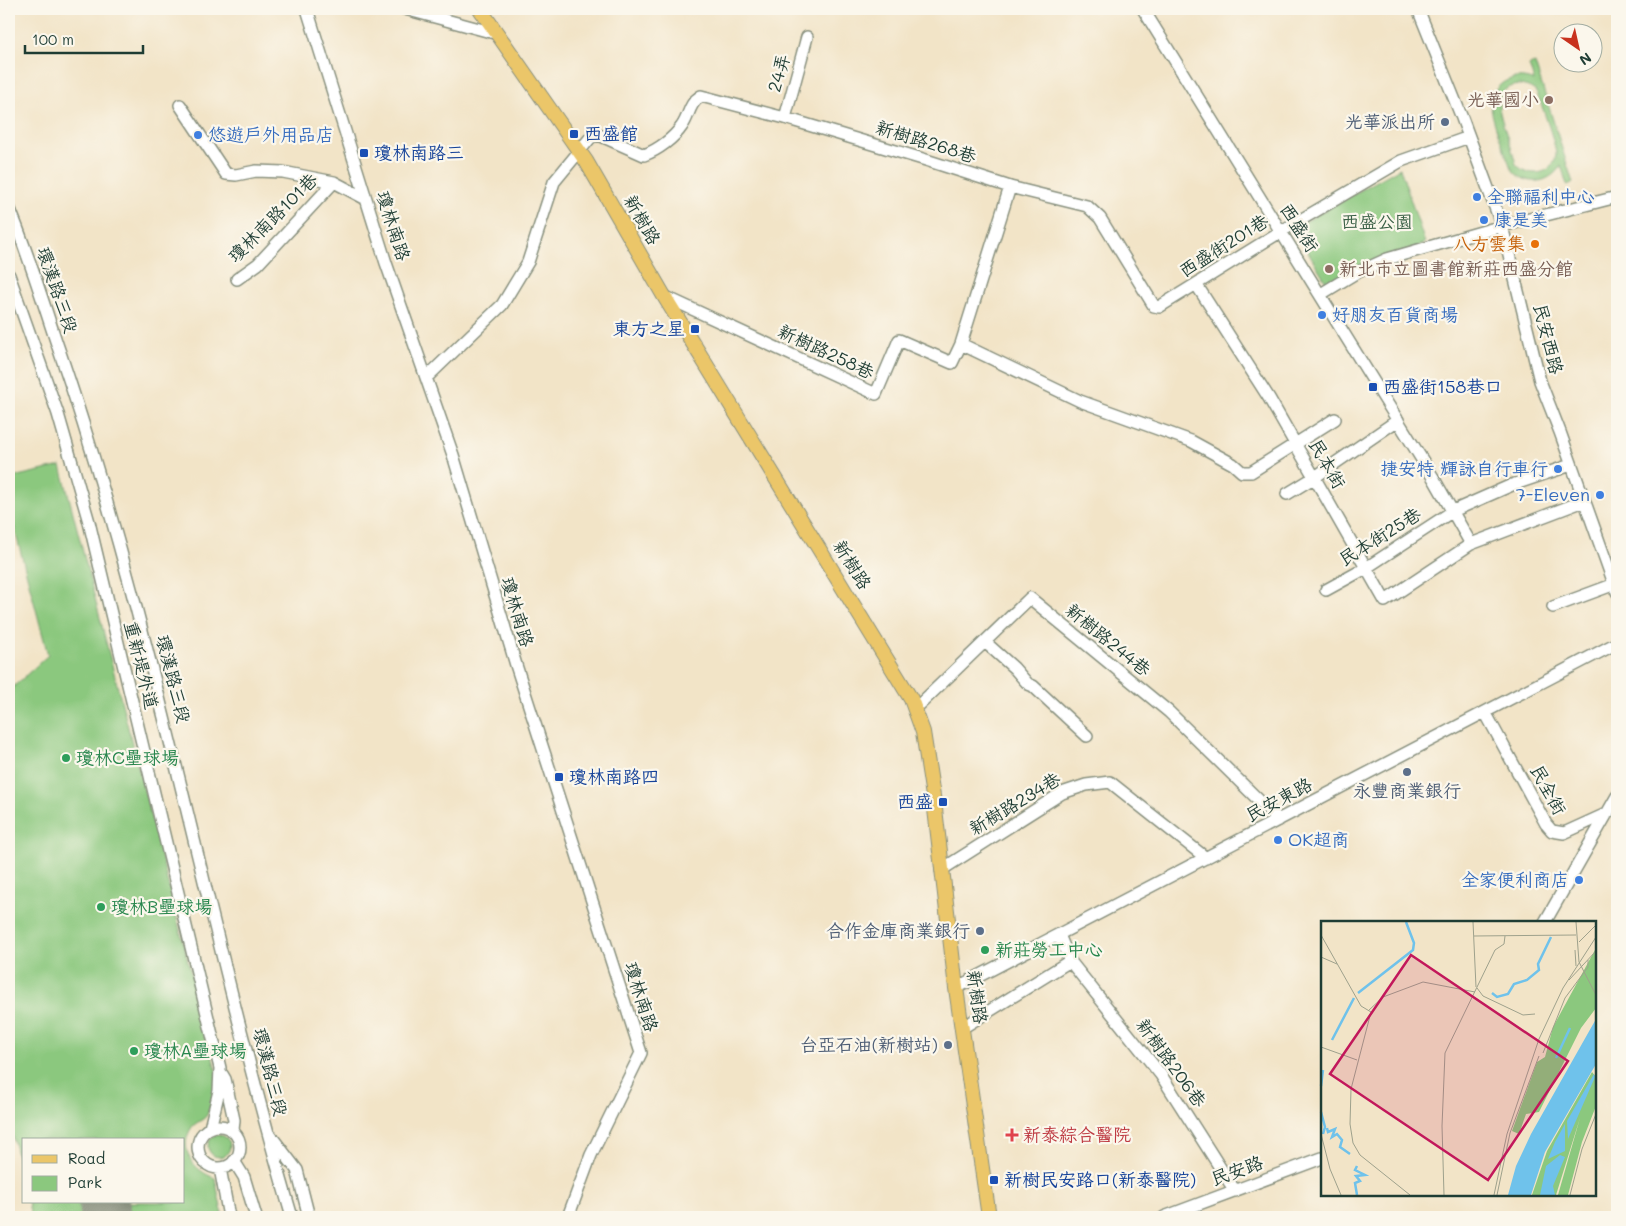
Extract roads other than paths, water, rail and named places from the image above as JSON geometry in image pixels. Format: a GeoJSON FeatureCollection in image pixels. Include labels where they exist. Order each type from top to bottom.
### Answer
{"type":"FeatureCollection","features":[{"type":"Feature","properties":{"kind":"main road","name":"新樹路"},"geometry":{"type":"LineString","coordinates":[[480,9],[579,151],[664,296],[911,699],[924,732],[956,988],[989,1217]]}},
{"type":"Feature","properties":{"kind":"street","name":"瓊林南路"},"geometry":{"type":"LineString","coordinates":[[308,9],[366,198],[453,455],[516,666],[641,1053],[591,1155],[568,1217]]}},
{"type":"Feature","properties":{"kind":"street"},"geometry":{"type":"LineString","coordinates":[[405,9],[498,34]]}},
{"type":"Feature","properties":{"kind":"street","name":"西盛街"},"geometry":{"type":"LineString","coordinates":[[1143,9],[1280,232],[1321,294],[1398,420],[1470,544]]}},
{"type":"Feature","properties":{"kind":"street","name":"民安西路"},"geometry":{"type":"LineString","coordinates":[[1418,9],[1502,226],[1540,381],[1556,420],[1616,588]]}},
{"type":"Feature","properties":{"kind":"street","name":"24弄"},"geometry":{"type":"LineString","coordinates":[[785,118],[807,37]]}},
{"type":"Feature","properties":{"kind":"street","name":"新樹路268巷"},"geometry":{"type":"LineString","coordinates":[[579,151],[591,138],[599,135],[644,154],[653,152],[682,126],[694,101],[701,96],[785,118],[1010,187],[1087,206],[1100,218],[1154,306],[1159,307]]}},
{"type":"Feature","properties":{"kind":"street"},"geometry":{"type":"LineString","coordinates":[[180,106],[226,174],[236,175],[256,171],[283,172],[334,182],[366,198]]}},
{"type":"Feature","properties":{"kind":"street","name":"西盛街201巷"},"geometry":{"type":"LineString","coordinates":[[1159,307],[1280,232],[1401,161],[1469,137]]}},
{"type":"Feature","properties":{"kind":"street"},"geometry":{"type":"LineString","coordinates":[[426,378],[502,305],[528,262],[554,182],[579,151]]}},
{"type":"Feature","properties":{"kind":"street","name":"瓊林南路101巷"},"geometry":{"type":"LineString","coordinates":[[237,278],[258,264],[334,182]]}},
{"type":"Feature","properties":{"kind":"street"},"geometry":{"type":"LineString","coordinates":[[1010,187],[961,344],[1080,401],[1191,441],[1233,464],[1242,472],[1251,472],[1336,419]]}},
{"type":"Feature","properties":{"kind":"street"},"geometry":{"type":"LineString","coordinates":[[1321,294],[1354,274],[1386,259],[1502,226],[1617,197]]}},
{"type":"Feature","properties":{"kind":"street","name":"環漢路三段"},"geometry":{"type":"LineString","coordinates":[[9,206],[85,423],[146,640],[266,1128],[297,1170],[309,1217]]}},
{"type":"Feature","properties":{"kind":"street","name":"重新堤外道"},"geometry":{"type":"LineString","coordinates":[[9,275],[58,414],[89,522],[220,1068],[227,1088],[234,1120],[233,1130],[240,1146],[239,1154],[234,1161]]}},
{"type":"Feature","properties":{"kind":"street","name":"民本街"},"geometry":{"type":"LineString","coordinates":[[1196,284],[1269,398],[1385,601],[1470,544]]}},
{"type":"Feature","properties":{"kind":"street","name":"新樹路258巷"},"geometry":{"type":"LineString","coordinates":[[664,296],[876,394],[899,340],[952,363],[961,344]]}},
{"type":"Feature","properties":{"kind":"street"},"geometry":{"type":"LineString","coordinates":[[1287,494],[1315,478],[1398,420]]}},
{"type":"Feature","properties":{"kind":"street","name":"民本街25巷"},"geometry":{"type":"LineString","coordinates":[[1326,590],[1366,568],[1452,511],[1512,485],[1572,465]]}},
{"type":"Feature","properties":{"kind":"street"},"geometry":{"type":"LineString","coordinates":[[1470,544],[1584,501]]}},
{"type":"Feature","properties":{"kind":"street"},"geometry":{"type":"LineString","coordinates":[[1553,607],[1616,588]]}},
{"type":"Feature","properties":{"kind":"street","name":"新樹路244巷"},"geometry":{"type":"LineString","coordinates":[[915,710],[1030,598],[1169,712],[1279,820]]}},
{"type":"Feature","properties":{"kind":"street"},"geometry":{"type":"LineString","coordinates":[[985,642],[1014,668],[1028,684],[1033,686],[1087,736]]}},
{"type":"Feature","properties":{"kind":"street","name":"民安東路"},"geometry":{"type":"LineString","coordinates":[[956,988],[1617,642]]}},
{"type":"Feature","properties":{"kind":"street","name":"民全街"},"geometry":{"type":"LineString","coordinates":[[1485,712],[1552,832],[1564,833],[1608,813]]}},
{"type":"Feature","properties":{"kind":"street","name":"新樹路234巷"},"geometry":{"type":"LineString","coordinates":[[941,870],[1062,793],[1086,785],[1110,782],[1206,858]]}},
{"type":"Feature","properties":{"kind":"street"},"geometry":{"type":"LineString","coordinates":[[1545,921],[1617,796]]}},
{"type":"Feature","properties":{"kind":"street","name":"新樹路206巷"},"geometry":{"type":"LineString","coordinates":[[1059,935],[1070,961],[1161,1075],[1235,1191]]}},
{"type":"Feature","properties":{"kind":"street"},"geometry":{"type":"LineString","coordinates":[[962,1028],[1070,961]]}},
{"type":"Feature","properties":{"kind":"street","name":"重新堤外道"},"geometry":{"type":"LineString","coordinates":[[220,1068],[218,1096],[210,1128],[203,1133],[197,1148],[204,1163],[220,1168]]}},
{"type":"Feature","properties":{"kind":"street"},"geometry":{"type":"LineString","coordinates":[[210,1128],[218,1126],[233,1130]]}},
{"type":"Feature","properties":{"kind":"street"},"geometry":{"type":"LineString","coordinates":[[266,1128],[292,1217]]}},
{"type":"Feature","properties":{"kind":"street","name":"民安路"},"geometry":{"type":"LineString","coordinates":[[1164,1217],[1321,1158]]}},
{"type":"Feature","properties":{"kind":"street"},"geometry":{"type":"LineString","coordinates":[[229,1217],[220,1168],[228,1166],[234,1161],[244,1177],[256,1217]]}},
{"type":"Feature","properties":{"kind":"place","name":"光華國小"},"geometry":{"type":"Point","coordinates":[1549,100]}},
{"type":"Feature","properties":{"kind":"place","name":"光華派出所"},"geometry":{"type":"Point","coordinates":[1445,122]}},
{"type":"Feature","properties":{"kind":"place","name":"西盛館"},"geometry":{"type":"Point","coordinates":[574,134]}},
{"type":"Feature","properties":{"kind":"place","name":"悠遊戶外用品店"},"geometry":{"type":"Point","coordinates":[198,135]}},
{"type":"Feature","properties":{"kind":"place","name":"瓊林南路三"},"geometry":{"type":"Point","coordinates":[364,153]}},
{"type":"Feature","properties":{"kind":"place","name":"全聯福利中心"},"geometry":{"type":"Point","coordinates":[1477,197]}},
{"type":"Feature","properties":{"kind":"place","name":"康是美"},"geometry":{"type":"Point","coordinates":[1484,220]}},
{"type":"Feature","properties":{"kind":"place","name":"八方雲集"},"geometry":{"type":"Point","coordinates":[1535,244]}},
{"type":"Feature","properties":{"kind":"place","name":"新北市立圖書館新莊西盛分館"},"geometry":{"type":"Point","coordinates":[1329,269]}},
{"type":"Feature","properties":{"kind":"place","name":"好朋友百貨商場"},"geometry":{"type":"Point","coordinates":[1322,315]}},
{"type":"Feature","properties":{"kind":"place","name":"東方之星"},"geometry":{"type":"Point","coordinates":[695,329]}},
{"type":"Feature","properties":{"kind":"place","name":"西盛街158巷口"},"geometry":{"type":"Point","coordinates":[1373,387]}},
{"type":"Feature","properties":{"kind":"place","name":"捷安特 輝詠自行車行"},"geometry":{"type":"Point","coordinates":[1558,469]}},
{"type":"Feature","properties":{"kind":"place","name":"7-Eleven"},"geometry":{"type":"Point","coordinates":[1600,495]}},
{"type":"Feature","properties":{"kind":"place","name":"瓊林C壘球場"},"geometry":{"type":"Point","coordinates":[66,758]}},
{"type":"Feature","properties":{"kind":"place","name":"永豐商業銀行"},"geometry":{"type":"Point","coordinates":[1407,772]}},
{"type":"Feature","properties":{"kind":"place","name":"瓊林南路四"},"geometry":{"type":"Point","coordinates":[559,777]}},
{"type":"Feature","properties":{"kind":"place","name":"西盛"},"geometry":{"type":"Point","coordinates":[943,802]}},
{"type":"Feature","properties":{"kind":"place","name":"OK超商"},"geometry":{"type":"Point","coordinates":[1278,840]}},
{"type":"Feature","properties":{"kind":"place","name":"全家便利商店"},"geometry":{"type":"Point","coordinates":[1579,880]}},
{"type":"Feature","properties":{"kind":"place","name":"瓊林B壘球場"},"geometry":{"type":"Point","coordinates":[101,907]}},
{"type":"Feature","properties":{"kind":"place","name":"合作金庫商業銀行"},"geometry":{"type":"Point","coordinates":[980,931]}},
{"type":"Feature","properties":{"kind":"place","name":"新莊勞工中心"},"geometry":{"type":"Point","coordinates":[985,950]}},
{"type":"Feature","properties":{"kind":"place","name":"台亞石油(新樹站)"},"geometry":{"type":"Point","coordinates":[948,1045]}},
{"type":"Feature","properties":{"kind":"place","name":"瓊林A壘球場"},"geometry":{"type":"Point","coordinates":[134,1051]}},
{"type":"Feature","properties":{"kind":"place","name":"新泰綜合醫院"},"geometry":{"type":"Point","coordinates":[1012,1135]}},
{"type":"Feature","properties":{"kind":"place","name":"新樹民安路口(新泰醫院)"},"geometry":{"type":"Point","coordinates":[994,1180]}},
{"type":"Feature","properties":{"kind":"park label","name":"西盛公園"},"geometry":{"type":"Point","coordinates":[1377,222]}}]}
